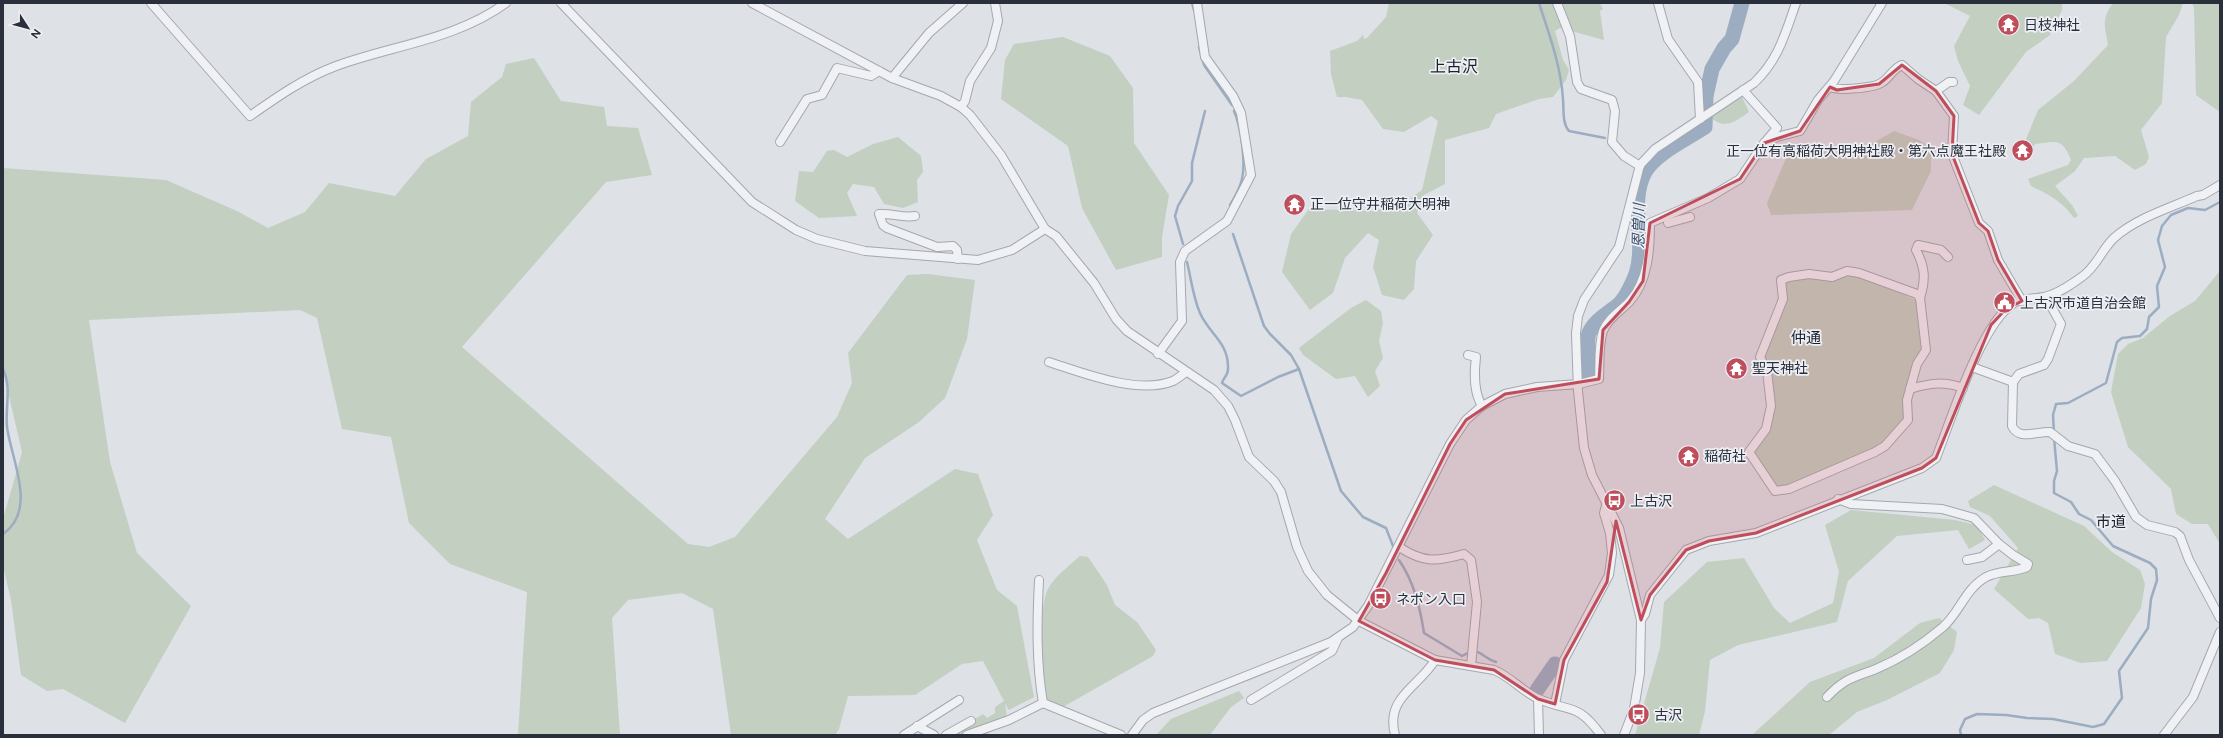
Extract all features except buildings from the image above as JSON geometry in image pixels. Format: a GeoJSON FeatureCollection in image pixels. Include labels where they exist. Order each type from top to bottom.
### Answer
{"type":"FeatureCollection","features":[{"type":"Feature","properties":{"kind":"street"},"geometry":{"type":"LineString","coordinates":[[151,3],[250,116],[291,88],[321,72],[355,60],[444,36],[477,20],[506,3]]}},
{"type":"Feature","properties":{"kind":"street"},"geometry":{"type":"LineString","coordinates":[[562,3],[733,184],[752,202],[774,218],[817,239],[842,246],[890,254],[978,260],[1002,254],[1045,229]]}},
{"type":"Feature","properties":{"kind":"street"},"geometry":{"type":"LineString","coordinates":[[752,3],[892,78],[941,96],[961,107],[974,120],[1001,155],[1045,229],[1056,236],[1094,283],[1116,319],[1138,341],[1214,390],[1228,406],[1249,457],[1274,481],[1281,492],[1297,547],[1308,571],[1327,596],[1359,621],[1435,660],[1503,673],[1538,699],[1575,710],[1585,715],[1601,735]]}},
{"type":"Feature","properties":{"kind":"street"},"geometry":{"type":"LineString","coordinates":[[892,78],[929,33],[962,3]]}},
{"type":"Feature","properties":{"kind":"street"},"geometry":{"type":"LineString","coordinates":[[961,107],[965,101],[970,81],[991,48],[998,21],[995,3]]}},
{"type":"Feature","properties":{"kind":"street"},"geometry":{"type":"LineString","coordinates":[[1158,354],[1182,321],[1180,262],[1185,251],[1227,221],[1250,175],[1241,113],[1233,96],[1205,57],[1197,3]]}},
{"type":"Feature","properties":{"kind":"street"},"geometry":{"type":"LineString","coordinates":[[1557,3],[1570,36],[1577,82],[1581,89],[1612,100],[1616,111],[1612,142],[1624,156],[1640,166]]}},
{"type":"Feature","properties":{"kind":"street"},"geometry":{"type":"LineString","coordinates":[[1658,3],[1668,39],[1698,82],[1704,116]]}},
{"type":"Feature","properties":{"kind":"street"},"geometry":{"type":"LineString","coordinates":[[1624,735],[1634,709],[1640,672],[1641,620],[1618,528],[1607,502],[1592,476],[1584,448],[1576,333],[1578,316],[1584,300],[1619,247],[1625,228],[1635,180],[1640,166],[1655,149],[1754,83],[1770,67],[1779,52],[1796,3]]}},
{"type":"Feature","properties":{"kind":"street"},"geometry":{"type":"LineString","coordinates":[[1764,143],[1777,137],[1800,131],[1818,100],[1830,87],[1882,3]]}},
{"type":"Feature","properties":{"kind":"street"},"geometry":{"type":"LineString","coordinates":[[1830,87],[1837,90],[1879,84],[1893,70],[1902,65],[1918,79],[1936,91],[1954,116],[1952,154],[1979,223],[1988,231],[1998,260],[2022,301]]}},
{"type":"Feature","properties":{"kind":"street"},"geometry":{"type":"LineString","coordinates":[[780,142],[807,98],[822,95],[837,68],[871,76],[879,71]]}},
{"type":"Feature","properties":{"kind":"street"},"geometry":{"type":"LineString","coordinates":[[1936,91],[1949,82],[1953,82]]}},
{"type":"Feature","properties":{"kind":"street"},"geometry":{"type":"LineString","coordinates":[[1132,735],[1143,720],[1153,713],[1338,638],[1359,621],[1399,547],[1450,444],[1466,420],[1482,406],[1504,394],[1537,387],[1579,384],[1599,379],[1601,341],[1604,330],[1609,322],[1630,302],[1643,281],[1650,239],[1650,223],[1708,198],[1740,179],[1764,143],[1777,128],[1743,90]]}},
{"type":"Feature","properties":{"kind":"street"},"geometry":{"type":"LineString","coordinates":[[1641,620],[1645,614],[1650,595],[1686,550],[1708,541],[1756,533],[1838,499],[1922,468],[1930,463],[1936,458],[1963,388],[1991,325],[2005,310],[2016,302],[2046,297],[2067,287],[2087,272],[2112,240],[2125,229],[2197,196],[2203,195],[2220,185]]}},
{"type":"Feature","properties":{"kind":"street"},"geometry":{"type":"LineString","coordinates":[[915,216],[902,218],[889,214],[879,214],[883,225],[887,228],[937,247],[953,246],[957,250],[958,259]]}},
{"type":"Feature","properties":{"kind":"street"},"geometry":{"type":"LineString","coordinates":[[1668,223],[1690,217]]}},
{"type":"Feature","properties":{"kind":"street"},"geometry":{"type":"LineString","coordinates":[[1920,298],[1917,294],[1858,273],[1848,271],[1832,277],[1809,274],[1779,278],[1782,299],[1760,357],[1767,371],[1771,406],[1766,429],[1749,452],[1772,489],[1782,491],[1851,464],[1886,446],[1908,420],[1908,400],[1910,389],[1917,364],[1926,350],[1920,298],[1925,282],[1923,264],[1916,250],[1918,245],[1941,250],[1948,257]]}},
{"type":"Feature","properties":{"kind":"street"},"geometry":{"type":"LineString","coordinates":[[2046,297],[2061,324],[2048,359],[2044,365],[2019,374],[2013,382],[2014,430],[2022,435],[2053,434],[2068,446],[2095,454],[2115,481],[2136,517],[2147,525],[2175,532],[2180,536],[2189,560],[2220,618]]}},
{"type":"Feature","properties":{"kind":"street"},"geometry":{"type":"LineString","coordinates":[[1468,355],[1476,356],[1475,365],[1478,397],[1482,406]]}},
{"type":"Feature","properties":{"kind":"street"},"geometry":{"type":"LineString","coordinates":[[1049,362],[1132,386],[1152,385],[1173,381],[1186,372]]}},
{"type":"Feature","properties":{"kind":"street"},"geometry":{"type":"LineString","coordinates":[[1972,367],[2013,382]]}},
{"type":"Feature","properties":{"kind":"street"},"geometry":{"type":"LineString","coordinates":[[1910,389],[1928,383],[1940,382],[1963,388]]}},
{"type":"Feature","properties":{"kind":"street"},"geometry":{"type":"LineString","coordinates":[[1827,697],[1847,679],[1875,669],[1923,643],[1951,620],[1970,590],[1980,582],[2000,572],[2027,567],[2028,564],[1999,544],[1974,518],[1942,510],[1852,504],[1838,499]]}},
{"type":"Feature","properties":{"kind":"street"},"geometry":{"type":"LineString","coordinates":[[1555,704],[1564,660],[1609,575],[1612,553],[1610,533],[1604,513],[1607,502]]}},
{"type":"Feature","properties":{"kind":"street"},"geometry":{"type":"LineString","coordinates":[[1967,560],[1982,557],[1999,544]]}},
{"type":"Feature","properties":{"kind":"street"},"geometry":{"type":"LineString","coordinates":[[1399,547],[1425,560],[1445,559],[1464,554],[1471,560],[1477,602],[1471,666]]}},
{"type":"Feature","properties":{"kind":"street"},"geometry":{"type":"LineString","coordinates":[[1039,580],[1037,624],[1039,681],[1043,703]]}},
{"type":"Feature","properties":{"kind":"street"},"geometry":{"type":"LineString","coordinates":[[2164,735],[2193,697],[2219,635]]}},
{"type":"Feature","properties":{"kind":"street"},"geometry":{"type":"LineString","coordinates":[[1251,700],[1332,651],[1338,638]]}},
{"type":"Feature","properties":{"kind":"street"},"geometry":{"type":"LineString","coordinates":[[1395,735],[1392,722],[1393,712],[1408,690],[1430,668],[1435,660]]}},
{"type":"Feature","properties":{"kind":"street"},"geometry":{"type":"LineString","coordinates":[[1538,699],[1539,735]]}},
{"type":"Feature","properties":{"kind":"street"},"geometry":{"type":"LineString","coordinates":[[904,735],[959,700]]}},
{"type":"Feature","properties":{"kind":"street"},"geometry":{"type":"LineString","coordinates":[[967,735],[999,726],[1043,703],[1121,735]]}},
{"type":"Feature","properties":{"kind":"street"},"geometry":{"type":"LineString","coordinates":[[946,735],[971,721]]}},
{"type":"Feature","properties":{"kind":"street"},"geometry":{"type":"LineString","coordinates":[[917,726],[934,735]]}},
{"type":"Feature","properties":{"kind":"highlighted area"},"geometry":{"type":"Polygon","coordinates":[[[1902,65],[1936,91],[1954,116],[1952,154],[1979,223],[1988,231],[1998,260],[2022,301],[2005,310],[1991,325],[1936,458],[1922,468],[1756,533],[1709,541],[1686,550],[1650,595],[1641,620],[1616,521],[1607,582],[1564,660],[1555,704],[1538,699],[1494,670],[1435,660],[1359,621],[1386,573],[1450,444],[1466,420],[1505,394],[1599,379],[1603,330],[1629,302],[1643,281],[1650,223],[1740,179],[1764,143],[1800,131],[1830,87],[1837,90],[1879,84],[1902,65]]]}},
{"type":"Feature","properties":{"kind":"green space"},"geometry":{"type":"Polygon","coordinates":[[[1389,3],[1600,3],[1603,9],[1600,11],[1604,40],[1560,28],[1555,31],[1563,60],[1569,70],[1566,80],[1553,97],[1539,99],[1496,114],[1489,128],[1445,140],[1445,184],[1424,195],[1417,213],[1433,235],[1416,261],[1414,289],[1404,300],[1382,295],[1373,267],[1379,240],[1368,233],[1345,258],[1333,293],[1310,310],[1282,272],[1291,234],[1309,209],[1374,211],[1407,201],[1422,190],[1438,121],[1431,116],[1404,132],[1383,129],[1362,100],[1337,97],[1331,74],[1330,51],[1357,41],[1363,35],[1364,39],[1367,38],[1386,17],[1389,3]]]}},
{"type":"Feature","properties":{"kind":"green space"},"geometry":{"type":"Polygon","coordinates":[[[1944,3],[2062,3],[2062,10],[2050,35],[2026,52],[1979,115],[1963,105],[1970,86],[1958,61],[1954,46],[1970,16],[1944,3]]]}},
{"type":"Feature","properties":{"kind":"green space"},"geometry":{"type":"Polygon","coordinates":[[[2113,3],[2183,3],[2179,15],[2166,37],[2162,103],[2141,130],[2149,157],[2146,164],[2135,170],[2115,156],[2084,158],[2075,171],[2055,186],[2072,205],[2078,216],[2074,218],[2065,207],[2055,199],[2031,186],[2028,179],[2068,165],[2071,160],[2065,148],[2061,144],[2053,142],[2035,144],[2027,156],[2025,155],[2027,148],[2024,144],[2038,110],[2074,81],[2108,45],[2105,19],[2113,3]]]}},
{"type":"Feature","properties":{"kind":"green space"},"geometry":{"type":"Polygon","coordinates":[[[2192,3],[2220,3],[2220,112],[2196,95],[2194,8],[2192,3]]]}},
{"type":"Feature","properties":{"kind":"green space"},"geometry":{"type":"Polygon","coordinates":[[[1063,37],[1110,56],[1133,88],[1134,143],[1169,195],[1162,237],[1162,257],[1116,270],[1082,208],[1068,146],[1001,99],[1005,60],[1014,44],[1063,37]]]}},
{"type":"Feature","properties":{"kind":"green space"},"geometry":{"type":"Polygon","coordinates":[[[534,58],[561,101],[604,107],[607,126],[638,128],[652,175],[606,182],[462,347],[688,544],[709,547],[735,537],[837,417],[852,383],[848,353],[907,275],[928,274],[975,280],[967,339],[945,398],[919,422],[865,458],[825,519],[848,539],[955,469],[978,474],[993,515],[977,540],[997,590],[1017,606],[1034,697],[1009,710],[1005,704],[1007,717],[986,735],[949,735],[983,714],[987,718],[995,713],[995,707],[1004,701],[983,661],[962,664],[915,695],[848,696],[839,729],[835,735],[731,735],[713,609],[682,593],[628,600],[612,618],[620,735],[518,735],[527,592],[450,564],[409,523],[391,437],[342,429],[317,318],[300,310],[89,320],[110,462],[137,553],[191,606],[125,723],[63,689],[47,691],[21,675],[11,600],[3,566],[3,519],[22,452],[3,370],[3,168],[166,180],[237,211],[268,228],[305,212],[329,183],[395,196],[426,159],[468,136],[471,102],[502,77],[506,64],[534,58]]]}},
{"type":"Feature","properties":{"kind":"green space"},"geometry":{"type":"Polygon","coordinates":[[[1742,97],[1749,112],[1739,119],[1725,124],[1715,121],[1710,117],[1742,97]]]}},
{"type":"Feature","properties":{"kind":"green space"},"geometry":{"type":"Polygon","coordinates":[[[1894,131],[1919,140],[1931,148],[1931,171],[1912,210],[1771,215],[1767,203],[1792,144],[1832,153],[1857,152],[1894,131]]]}},
{"type":"Feature","properties":{"kind":"green space"},"geometry":{"type":"Polygon","coordinates":[[[898,137],[921,156],[923,172],[917,180],[918,202],[903,208],[884,204],[874,187],[853,184],[847,193],[857,216],[819,218],[795,201],[799,171],[813,172],[827,151],[834,150],[847,157],[873,144],[898,137]]]}},
{"type":"Feature","properties":{"kind":"green space"},"geometry":{"type":"Polygon","coordinates":[[[2220,271],[2220,544],[2208,524],[2192,524],[2176,514],[2171,489],[2128,447],[2111,392],[2118,354],[2128,344],[2143,338],[2170,316],[2195,301],[2220,271]]]}},
{"type":"Feature","properties":{"kind":"green space"},"geometry":{"type":"Polygon","coordinates":[[[1848,274],[1868,279],[1918,301],[1921,351],[1906,417],[1889,437],[1877,447],[1778,489],[1751,453],[1774,407],[1762,354],[1785,281],[1848,274]]]}},
{"type":"Feature","properties":{"kind":"green space"},"geometry":{"type":"Polygon","coordinates":[[[1366,300],[1381,311],[1383,323],[1379,341],[1383,358],[1375,371],[1380,386],[1368,397],[1355,376],[1336,379],[1303,355],[1299,348],[1351,308],[1366,300]]]}},
{"type":"Feature","properties":{"kind":"green space"},"geometry":{"type":"Polygon","coordinates":[[[1994,485],[2084,526],[2112,552],[2140,570],[2145,584],[2141,608],[2107,661],[2081,663],[2055,654],[2048,623],[2039,618],[2028,619],[1994,589],[2018,548],[1990,516],[1970,507],[1968,501],[1994,485]]]}},
{"type":"Feature","properties":{"kind":"green space"},"geometry":{"type":"Polygon","coordinates":[[[1851,510],[1955,520],[1977,525],[1985,540],[1969,549],[1958,530],[1897,536],[1848,581],[1837,622],[1738,645],[1710,660],[1705,711],[1699,735],[1635,735],[1660,648],[1664,602],[1707,562],[1744,558],[1774,608],[1790,623],[1833,603],[1839,572],[1825,525],[1851,510]]]}},
{"type":"Feature","properties":{"kind":"green space"},"geometry":{"type":"Polygon","coordinates":[[[1080,556],[1088,557],[1107,585],[1115,605],[1137,622],[1156,650],[1153,656],[1061,708],[1052,704],[1048,700],[1045,692],[1041,663],[1041,627],[1043,611],[1045,598],[1051,584],[1062,571],[1080,556]]]}},
{"type":"Feature","properties":{"kind":"green space"},"geometry":{"type":"Polygon","coordinates":[[[1939,618],[1957,632],[1954,650],[1940,673],[1887,700],[1857,712],[1829,735],[1752,735],[1810,682],[1874,658],[1920,623],[1939,618]]]}},
{"type":"Feature","properties":{"kind":"green space"},"geometry":{"type":"Polygon","coordinates":[[[1239,691],[1244,698],[1231,707],[1210,735],[1156,735],[1171,719],[1239,691]]]}},
{"type":"Feature","properties":{"kind":"waterway"},"geometry":{"type":"LineString","coordinates":[[1192,3],[1194,10]]}},
{"type":"Feature","properties":{"kind":"waterway"},"geometry":{"type":"LineString","coordinates":[[1539,3],[1560,74],[1565,124],[1569,131],[1605,138]]}},
{"type":"Feature","properties":{"kind":"waterway","name":"恩曽川"},"geometry":{"type":"LineString","coordinates":[[1589,375],[1589,333],[1598,321],[1624,299],[1636,274],[1640,249],[1638,210],[1640,184],[1645,172],[1656,159],[1672,147],[1705,127],[1706,96],[1712,69],[1724,48],[1732,39],[1742,3]]}},
{"type":"Feature","properties":{"kind":"waterway"},"geometry":{"type":"LineString","coordinates":[[1199,47],[1204,65],[1232,105]]}},
{"type":"Feature","properties":{"kind":"waterway"},"geometry":{"type":"LineString","coordinates":[[1183,244],[1175,216],[1178,206],[1192,181],[1192,163],[1205,111]]}},
{"type":"Feature","properties":{"kind":"waterway"},"geometry":{"type":"LineString","coordinates":[[1230,205],[1240,186],[1243,172],[1242,145],[1239,126],[1234,111]]}},
{"type":"Feature","properties":{"kind":"waterway"},"geometry":{"type":"LineString","coordinates":[[2054,433],[2053,415],[2056,404],[2068,403],[2106,383],[2117,342],[2122,338],[2140,336],[2147,329],[2149,317],[2159,307],[2157,286],[2165,267],[2158,240],[2162,226],[2171,215],[2188,208],[2205,210],[2220,202]]}},
{"type":"Feature","properties":{"kind":"waterway"},"geometry":{"type":"LineString","coordinates":[[1233,234],[1264,326],[1291,355],[1299,369],[1341,491],[1363,517],[1386,528],[1393,546]]}},
{"type":"Feature","properties":{"kind":"waterway"},"geometry":{"type":"LineString","coordinates":[[1187,262],[1200,313],[1222,345],[1225,352],[1228,371],[1222,383],[1241,396],[1278,377],[1299,369]]}},
{"type":"Feature","properties":{"kind":"waterway"},"geometry":{"type":"LineString","coordinates":[[3,369],[6,376],[8,390],[7,427],[20,484],[21,498],[19,512],[13,524],[3,534]]}},
{"type":"Feature","properties":{"kind":"waterway"},"geometry":{"type":"LineString","coordinates":[[1961,735],[1960,730],[1965,719],[1977,714],[2053,719],[2093,727],[2104,724],[2122,698],[2119,671],[2148,628],[2151,599],[2157,580],[2156,569],[2150,563],[2113,546],[2091,520],[2079,514],[2071,502],[2054,493],[2054,481],[2057,471],[2054,438]]}},
{"type":"Feature","properties":{"kind":"waterway"},"geometry":{"type":"LineString","coordinates":[[1399,560],[1409,577],[1416,595],[1424,633],[1462,656],[1468,653],[1476,652],[1496,662]]}},
{"type":"Feature","properties":{"kind":"waterway","name":"恩曽川"},"geometry":{"type":"LineString","coordinates":[[1537,690],[1555,664]]}},
{"type":"Feature","properties":{"kind":"place","name":"日枝神社"},"geometry":{"type":"Point","coordinates":[2009,25]}},
{"type":"Feature","properties":{"kind":"place","name":"正一位有高稲荷大明神社殿・第六点魔王社殿"},"geometry":{"type":"Point","coordinates":[2022,151]}},
{"type":"Feature","properties":{"kind":"place","name":"正一位守井稲荷大明神"},"geometry":{"type":"Point","coordinates":[1295,204]}},
{"type":"Feature","properties":{"kind":"place","name":"上古沢市道自治会館"},"geometry":{"type":"Point","coordinates":[2005,303]}},
{"type":"Feature","properties":{"kind":"place","name":"聖天神社"},"geometry":{"type":"Point","coordinates":[1736,368]}},
{"type":"Feature","properties":{"kind":"place","name":"稲荷社"},"geometry":{"type":"Point","coordinates":[1688,456]}},
{"type":"Feature","properties":{"kind":"place","name":"上古沢"},"geometry":{"type":"Point","coordinates":[1614,501]}},
{"type":"Feature","properties":{"kind":"place","name":"ネポン入口"},"geometry":{"type":"Point","coordinates":[1380,599]}},
{"type":"Feature","properties":{"kind":"place","name":"古沢"},"geometry":{"type":"Point","coordinates":[1638,715]}},
{"type":"Feature","properties":{"kind":"district","name":"上古沢"},"geometry":{"type":"Point","coordinates":[1454,66]}},
{"type":"Feature","properties":{"kind":"district","name":"仲通"},"geometry":{"type":"Point","coordinates":[1806,338]}},
{"type":"Feature","properties":{"kind":"district","name":"市道"},"geometry":{"type":"Point","coordinates":[2111,522]}}]}
